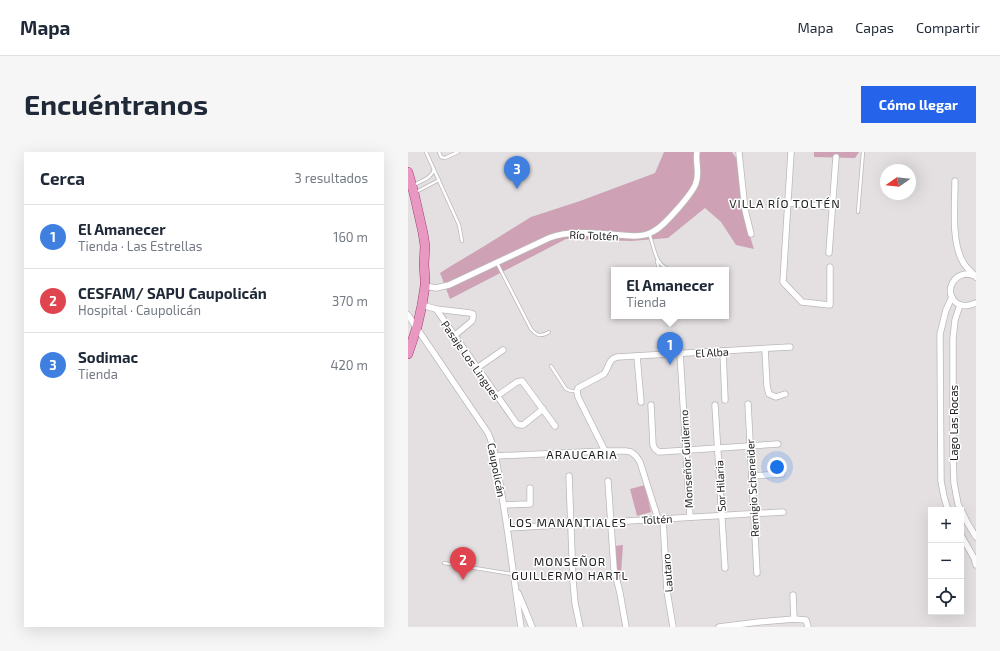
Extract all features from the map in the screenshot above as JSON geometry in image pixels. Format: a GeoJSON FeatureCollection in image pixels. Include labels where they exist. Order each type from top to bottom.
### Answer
{"type":"FeatureCollection","features":[{"type":"Feature","properties":{"kind":"main road"},"geometry":{"type":"LineString","coordinates":[[408,172],[410,191],[423,233],[425,246],[425,286],[417,327],[408,354]]}},
{"type":"Feature","properties":{"kind":"street"},"geometry":{"type":"LineString","coordinates":[[649,234],[656,231],[668,220],[694,188],[698,176],[696,163],[697,152]]}},
{"type":"Feature","properties":{"kind":"street"},"geometry":{"type":"LineString","coordinates":[[739,152],[745,210],[751,234]]}},
{"type":"Feature","properties":{"kind":"street"},"geometry":{"type":"LineString","coordinates":[[791,152],[782,282],[802,302],[830,305],[830,267]]}},
{"type":"Feature","properties":{"kind":"street"},"geometry":{"type":"LineString","coordinates":[[829,252],[836,157]]}},
{"type":"Feature","properties":{"kind":"street"},"geometry":{"type":"LineString","coordinates":[[955,181],[955,236],[957,250],[963,263],[976,277]]}},
{"type":"Feature","properties":{"kind":"street"},"geometry":{"type":"LineString","coordinates":[[788,203],[832,207]]}},
{"type":"Feature","properties":{"kind":"street","name":"Río Toltén"},"geometry":{"type":"LineString","coordinates":[[425,286],[432,288],[444,286],[560,234],[572,233],[634,236],[649,234]]}},
{"type":"Feature","properties":{"kind":"street","name":"Lago Las Rocas"},"geometry":{"type":"LineString","coordinates":[[947,507],[941,481],[940,334],[946,310],[952,297],[950,292],[952,282],[960,275],[964,268],[963,263]]}},
{"type":"Feature","properties":{"kind":"street"},"geometry":{"type":"LineString","coordinates":[[960,275],[971,274],[976,277]]}},
{"type":"Feature","properties":{"kind":"street"},"geometry":{"type":"LineString","coordinates":[[952,297],[960,305],[970,306],[976,303]]}},
{"type":"Feature","properties":{"kind":"street","name":"Pasaje Los Lingues"},"geometry":{"type":"LineString","coordinates":[[422,305],[436,309],[515,423],[523,425],[543,409]]}},
{"type":"Feature","properties":{"kind":"street","name":"Lago Las Rocas"},"geometry":{"type":"LineString","coordinates":[[960,305],[955,320],[952,339],[954,483],[958,504],[976,537]]}},
{"type":"Feature","properties":{"kind":"street"},"geometry":{"type":"LineString","coordinates":[[436,309],[470,312],[472,314],[472,321],[454,336]]}},
{"type":"Feature","properties":{"kind":"street","name":"Caupolicán"},"geometry":{"type":"LineString","coordinates":[[408,315],[488,433],[493,445],[508,528],[514,586],[521,627]]}},
{"type":"Feature","properties":{"kind":"street","name":"El Alba"},"geometry":{"type":"LineString","coordinates":[[577,392],[578,388],[604,374],[610,362],[616,357],[790,347]]}},
{"type":"Feature","properties":{"kind":"street"},"geometry":{"type":"LineString","coordinates":[[765,349],[767,386],[769,394],[776,397],[785,394]]}},
{"type":"Feature","properties":{"kind":"street"},"geometry":{"type":"LineString","coordinates":[[477,368],[503,350]]}},
{"type":"Feature","properties":{"kind":"street"},"geometry":{"type":"LineString","coordinates":[[722,351],[725,400]]}},
{"type":"Feature","properties":{"kind":"street","name":"Monseñor Guilermo"},"geometry":{"type":"LineString","coordinates":[[680,353],[690,517]]}},
{"type":"Feature","properties":{"kind":"street"},"geometry":{"type":"LineString","coordinates":[[637,356],[641,402]]}},
{"type":"Feature","properties":{"kind":"street"},"geometry":{"type":"LineString","coordinates":[[497,396],[517,382],[522,381],[555,426]]}},
{"type":"Feature","properties":{"kind":"street"},"geometry":{"type":"LineString","coordinates":[[495,456],[605,451],[578,397],[577,392]]}},
{"type":"Feature","properties":{"kind":"street","name":"Remigio Scheneider"},"geometry":{"type":"LineString","coordinates":[[748,404],[757,573]]}},
{"type":"Feature","properties":{"kind":"street","name":"Sor Hilaria"},"geometry":{"type":"LineString","coordinates":[[715,405],[725,568]]}},
{"type":"Feature","properties":{"kind":"street"},"geometry":{"type":"LineString","coordinates":[[651,406],[654,445],[655,449],[659,452],[778,444]]}},
{"type":"Feature","properties":{"kind":"street","name":"Lautaro"},"geometry":{"type":"LineString","coordinates":[[605,451],[631,452],[640,462],[660,519],[667,591],[673,627]]}},
{"type":"Feature","properties":{"kind":"street"},"geometry":{"type":"LineString","coordinates":[[752,476],[782,474]]}},
{"type":"Feature","properties":{"kind":"street"},"geometry":{"type":"LineString","coordinates":[[568,476],[573,581],[575,603],[580,627]]}},
{"type":"Feature","properties":{"kind":"street"},"geometry":{"type":"LineString","coordinates":[[608,480],[614,569],[626,627]]}},
{"type":"Feature","properties":{"kind":"street"},"geometry":{"type":"LineString","coordinates":[[504,505],[530,504],[530,488]]}},
{"type":"Feature","properties":{"kind":"street","name":"Toltén"},"geometry":{"type":"LineString","coordinates":[[508,528],[783,512]]}},
{"type":"Feature","properties":{"kind":"street"},"geometry":{"type":"LineString","coordinates":[[964,540],[974,558],[976,566]]}},
{"type":"Feature","properties":{"kind":"street","name":"Caupolicán"},"geometry":{"type":"LineString","coordinates":[[514,586],[532,627]]}},
{"type":"Feature","properties":{"kind":"street"},"geometry":{"type":"LineString","coordinates":[[793,595],[794,619]]}},
{"type":"Feature","properties":{"kind":"street"},"geometry":{"type":"LineString","coordinates":[[719,627],[794,619],[806,620],[808,627]]}},
{"type":"Feature","properties":{"kind":"lane"},"geometry":{"type":"LineString","coordinates":[[426,152],[459,225],[462,241]]}},
{"type":"Feature","properties":{"kind":"lane"},"geometry":{"type":"LineString","coordinates":[[439,152],[441,156],[445,158],[458,152]]}},
{"type":"Feature","properties":{"kind":"lane"},"geometry":{"type":"LineString","coordinates":[[858,212],[863,152]]}},
{"type":"Feature","properties":{"kind":"lane"},"geometry":{"type":"LineString","coordinates":[[410,191],[430,176],[433,173],[434,168]]}},
{"type":"Feature","properties":{"kind":"lane"},"geometry":{"type":"LineString","coordinates":[[410,191],[439,180]]}},
{"type":"Feature","properties":{"kind":"lane"},"geometry":{"type":"LineString","coordinates":[[649,234],[658,267]]}},
{"type":"Feature","properties":{"kind":"lane"},"geometry":{"type":"LineString","coordinates":[[657,258],[664,267]]}},
{"type":"Feature","properties":{"kind":"lane"},"geometry":{"type":"LineString","coordinates":[[497,262],[531,329],[535,333],[544,336],[549,332]]}},
{"type":"Feature","properties":{"kind":"lane"},"geometry":{"type":"LineString","coordinates":[[551,366],[566,389],[577,392]]}},
{"type":"Feature","properties":{"kind":"lane"},"geometry":{"type":"LineString","coordinates":[[444,564],[513,574]]}},
{"type":"Feature","properties":{"kind":"shaded area"},"geometry":{"type":"Polygon","coordinates":[[[664,152],[732,152],[739,162],[749,233],[754,249],[736,245],[721,222],[705,208],[668,238],[631,241],[566,239],[450,299],[440,273],[531,217],[580,201],[655,173],[664,152]]]}},
{"type":"Feature","properties":{"kind":"shaded area"},"geometry":{"type":"Polygon","coordinates":[[[814,152],[859,152],[855,158],[814,157],[814,152]]]}},
{"type":"Feature","properties":{"kind":"shaded area"},"geometry":{"type":"Polygon","coordinates":[[[645,485],[651,512],[637,516],[630,489],[645,485]]]}},
{"type":"Feature","properties":{"kind":"shaded area"},"geometry":{"type":"Polygon","coordinates":[[[623,545],[621,574],[618,578],[616,572],[615,546],[623,545]]]}},
{"type":"Feature","properties":{"kind":"place","name":"Sodimac"},"geometry":{"type":"Point","coordinates":[517,189]}},
{"type":"Feature","properties":{"kind":"place","name":"El Amanecer"},"geometry":{"type":"Point","coordinates":[670,365]}},
{"type":"Feature","properties":{"kind":"place","name":"CESFAM/ SAPU Caupolicán"},"geometry":{"type":"Point","coordinates":[463,580]}},
{"type":"Feature","properties":{"kind":"district","name":"VILLA RÍO TOLTÉN"},"geometry":{"type":"Point","coordinates":[785,203]}},
{"type":"Feature","properties":{"kind":"district","name":"ARAUCARIA"},"geometry":{"type":"Point","coordinates":[582,454]}},
{"type":"Feature","properties":{"kind":"district","name":"LOS MANANTIALES"},"geometry":{"type":"Point","coordinates":[568,522]}},
{"type":"Feature","properties":{"kind":"district","name":"MONSEÑOR GUILLERMO HARTL"},"geometry":{"type":"Point","coordinates":[570,568]}}]}
